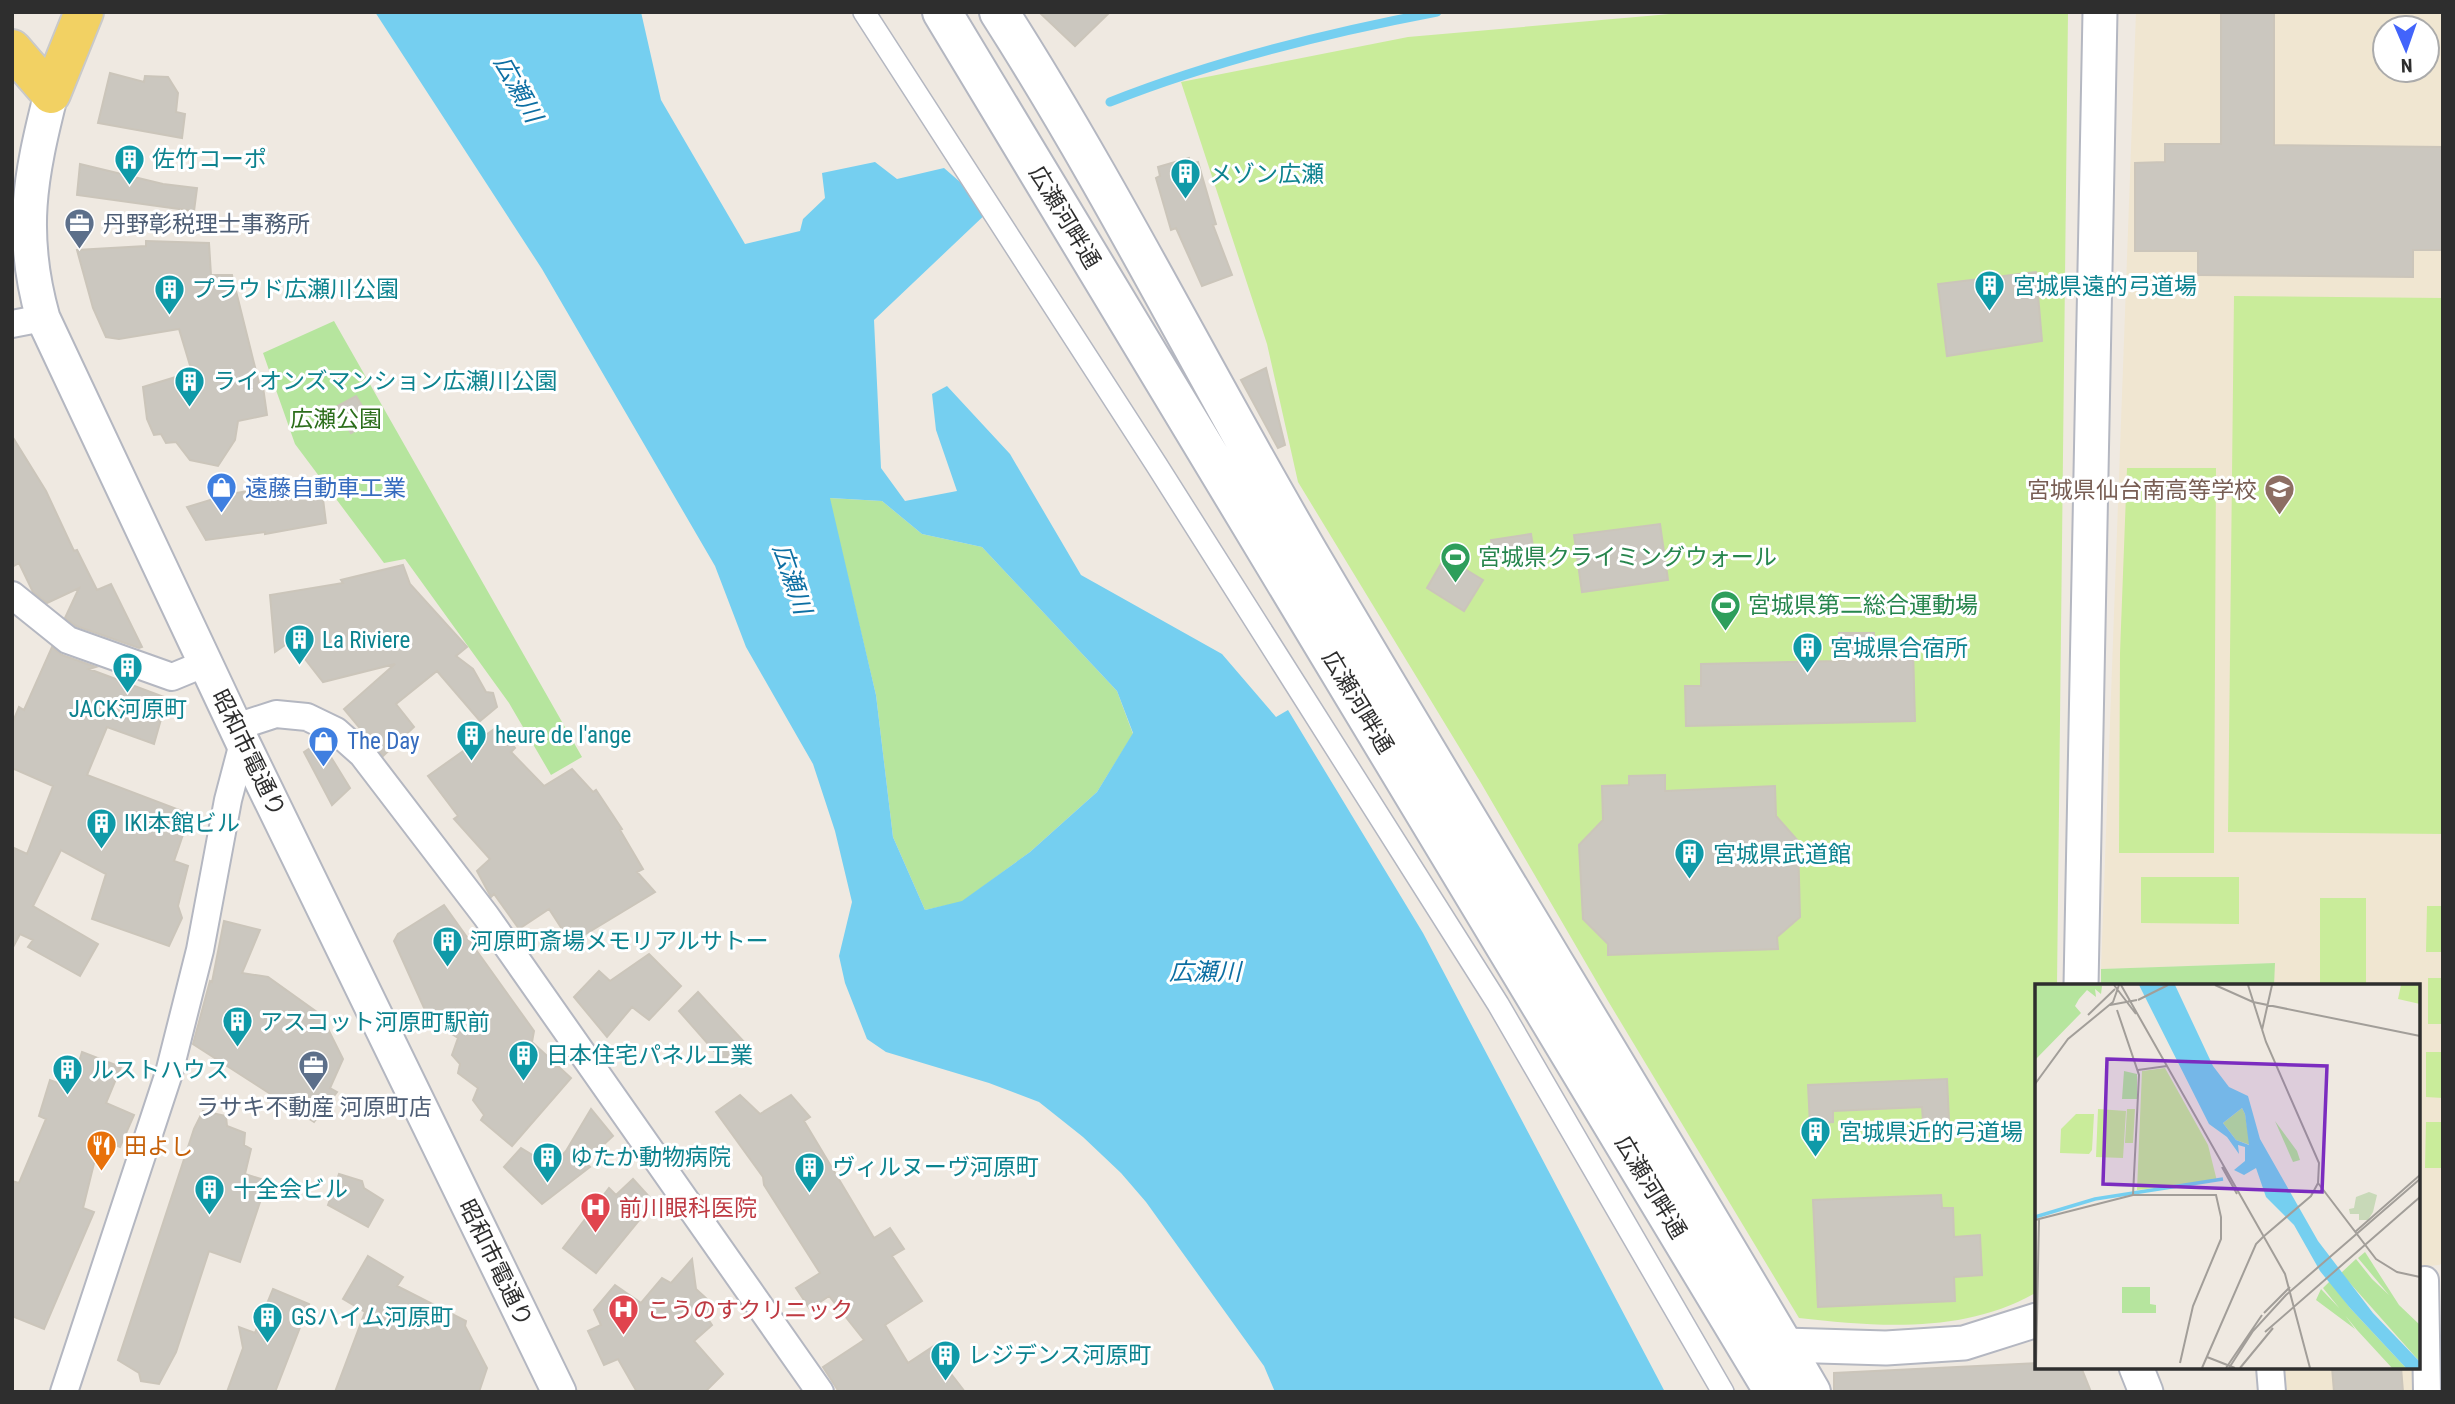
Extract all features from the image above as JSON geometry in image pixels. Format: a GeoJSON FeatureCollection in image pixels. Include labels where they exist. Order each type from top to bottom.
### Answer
{"type":"FeatureCollection","features":[{"type":"Feature","properties":{"kind":"main road"},"geometry":{"type":"LineString","coordinates":[[12,49],[51,94],[84,12]]}},
{"type":"Feature","properties":{"kind":"main road","name":"広瀬河畔通"},"geometry":{"type":"LineString","coordinates":[[942,12],[1774,1392]]}},
{"type":"Feature","properties":{"kind":"main road","name":"広瀬河畔通"},"geometry":{"type":"LineString","coordinates":[[999,12],[1052,95],[1196,359],[1315,564],[1811,1392]]}},
{"type":"Feature","properties":{"kind":"street"},"geometry":{"type":"LineString","coordinates":[[864,12],[1156,464],[1498,1004],[1723,1392]]}},
{"type":"Feature","properties":{"kind":"street"},"geometry":{"type":"LineString","coordinates":[[2081,984],[2093,504],[2100,12]]}},
{"type":"Feature","properties":{"kind":"street","name":"昭和市電通り"},"geometry":{"type":"LineString","coordinates":[[51,94],[29,186],[28,245],[34,284],[28,321],[206,663],[559,1392]]}},
{"type":"Feature","properties":{"kind":"street"},"geometry":{"type":"LineString","coordinates":[[12,595],[68,640],[172,677],[206,663]]}},
{"type":"Feature","properties":{"kind":"street"},"geometry":{"type":"LineString","coordinates":[[64,1392],[169,1073],[200,950],[240,735],[275,714],[307,718],[336,731],[362,754],[486,916],[820,1392]]}},
{"type":"Feature","properties":{"kind":"street"},"geometry":{"type":"LineString","coordinates":[[2427,1392],[2429,1280]]}},
{"type":"Feature","properties":{"kind":"street"},"geometry":{"type":"LineString","coordinates":[[1784,1345],[1886,1348],[1964,1343],[2035,1321]]}},
{"type":"Feature","properties":{"kind":"street"},"geometry":{"type":"LineString","coordinates":[[2137,1369],[2146,1392]]}},
{"type":"Feature","properties":{"kind":"street"},"geometry":{"type":"LineString","coordinates":[[2270,1369],[2272,1392]]}},
{"type":"Feature","properties":{"kind":"shaded area","name":"宮城県仙台南高等学校"},"geometry":{"type":"Polygon","coordinates":[[[2136,12],[2443,12],[2443,1263],[2420,1267],[2420,984],[2274,984],[2274,963],[2101,969],[2136,12]]]}},
{"type":"Feature","properties":{"kind":"shaded area"},"geometry":{"type":"Polygon","coordinates":[[[2278,1369],[2415,1369],[2417,1392],[2280,1392],[2278,1369]]]}},
{"type":"Feature","properties":{"kind":"green space","name":"宮城県第二総合運動場"},"geometry":{"type":"Polygon","coordinates":[[[1693,12],[2068,12],[2057,984],[2035,984],[2035,1293],[2009,1306],[1981,1315],[1921,1324],[1859,1324],[1799,1318],[1608,1001],[1481,783],[1298,482],[1267,344],[1181,82],[1408,37],[1693,12]]]}},
{"type":"Feature","properties":{"kind":"green space"},"geometry":{"type":"Polygon","coordinates":[[[2234,296],[2443,298],[2443,834],[2228,832],[2234,296]]]}},
{"type":"Feature","properties":{"kind":"green space","name":"広瀬公園"},"geometry":{"type":"Polygon","coordinates":[[[334,321],[582,757],[551,775],[509,703],[405,559],[384,563],[295,444],[263,353],[334,321]]]}},
{"type":"Feature","properties":{"kind":"green space"},"geometry":{"type":"Polygon","coordinates":[[[2127,468],[2216,468],[2214,853],[2119,853],[2120,653],[2127,468]]]}},
{"type":"Feature","properties":{"kind":"green space"},"geometry":{"type":"Polygon","coordinates":[[[829,498],[882,501],[922,534],[982,547],[1117,691],[1133,734],[1097,792],[1030,852],[962,902],[925,910],[893,837],[876,695],[829,498]]]}},
{"type":"Feature","properties":{"kind":"green space"},"geometry":{"type":"Polygon","coordinates":[[[2141,877],[2239,877],[2239,924],[2141,923],[2141,877]]]}},
{"type":"Feature","properties":{"kind":"green space"},"geometry":{"type":"Polygon","coordinates":[[[2320,898],[2366,898],[2366,984],[2320,984],[2320,898]]]}},
{"type":"Feature","properties":{"kind":"green space"},"geometry":{"type":"Polygon","coordinates":[[[2427,906],[2443,906],[2443,952],[2426,952],[2427,906]]]}},
{"type":"Feature","properties":{"kind":"green space"},"geometry":{"type":"Polygon","coordinates":[[[2275,963],[2274,984],[2101,984],[2101,969],[2275,963]]]}},
{"type":"Feature","properties":{"kind":"green space"},"geometry":{"type":"Polygon","coordinates":[[[2428,978],[2443,978],[2443,1024],[2428,1024],[2428,978]]]}},
{"type":"Feature","properties":{"kind":"green space"},"geometry":{"type":"Polygon","coordinates":[[[2426,1052],[2443,1052],[2443,1098],[2426,1097],[2426,1052]]]}},
{"type":"Feature","properties":{"kind":"green space"},"geometry":{"type":"Polygon","coordinates":[[[2426,1122],[2443,1122],[2443,1168],[2425,1168],[2426,1122]]]}},
{"type":"Feature","properties":{"kind":"water","name":"広瀬川"},"geometry":{"type":"Polygon","coordinates":[[[375,12],[641,12],[661,100],[745,244],[800,231],[803,219],[825,198],[822,173],[875,162],[897,179],[944,168],[991,209],[874,320],[881,468],[905,501],[957,491],[936,430],[932,394],[947,386],[1010,454],[1081,575],[1222,654],[1276,717],[1288,710],[1423,933],[1665,1392],[1275,1392],[1264,1366],[1146,1202],[1121,1173],[1083,1137],[1039,1102],[989,1083],[886,1052],[867,1039],[845,983],[839,956],[852,902],[835,831],[813,764],[746,647],[715,566],[542,269],[375,12]],[[830,498],[876,695],[893,837],[925,910],[962,901],[1030,852],[1097,792],[1133,733],[1117,691],[982,547],[922,534],[882,501],[830,498]]]}},
{"type":"Feature","properties":{"kind":"building"},"geometry":{"type":"Polygon","coordinates":[[[1039,12],[1110,12],[1075,46],[1039,12]]]}},
{"type":"Feature","properties":{"kind":"building"},"geometry":{"type":"Polygon","coordinates":[[[2221,12],[2274,12],[2274,145],[2443,147],[2443,250],[2413,250],[2413,277],[2198,275],[2198,251],[2135,251],[2135,163],[2165,162],[2165,144],[2221,144],[2221,12]]]}},
{"type":"Feature","properties":{"kind":"building"},"geometry":{"type":"Polygon","coordinates":[[[110,73],[144,82],[145,76],[168,77],[178,93],[176,112],[185,114],[182,138],[98,123],[110,73]]]}},
{"type":"Feature","properties":{"kind":"building","name":"メゾン広瀬"},"geometry":{"type":"Polygon","coordinates":[[[1189,158],[1191,164],[1198,162],[1216,224],[1213,225],[1232,275],[1202,286],[1176,228],[1171,230],[1156,178],[1160,176],[1158,167],[1189,158]]]}},
{"type":"Feature","properties":{"kind":"building","name":"佐竹コーポ"},"geometry":{"type":"Polygon","coordinates":[[[80,164],[163,184],[197,188],[194,211],[77,195],[80,164]]]}},
{"type":"Feature","properties":{"kind":"building"},"geometry":{"type":"Polygon","coordinates":[[[146,241],[209,243],[211,275],[232,275],[260,387],[263,387],[267,415],[238,421],[235,440],[218,466],[190,460],[176,442],[166,443],[161,434],[154,435],[147,419],[143,387],[192,372],[179,329],[119,339],[106,337],[93,308],[77,250],[146,246],[146,241]]]}},
{"type":"Feature","properties":{"kind":"building","name":"宮城県遠的弓道場"},"geometry":{"type":"Polygon","coordinates":[[[2036,272],[2042,341],[1947,356],[1938,284],[2036,272]]]}},
{"type":"Feature","properties":{"kind":"building"},"geometry":{"type":"Polygon","coordinates":[[[1266,368],[1285,445],[1278,448],[1241,380],[1266,368]]]}},
{"type":"Feature","properties":{"kind":"building"},"geometry":{"type":"Polygon","coordinates":[[[356,396],[371,421],[351,433],[336,407],[356,396]]]}},
{"type":"Feature","properties":{"kind":"building"},"geometry":{"type":"Polygon","coordinates":[[[12,436],[46,491],[74,551],[77,550],[97,590],[111,584],[142,647],[76,626],[65,618],[79,588],[47,603],[33,592],[19,563],[12,567],[12,436]]]}},
{"type":"Feature","properties":{"kind":"building"},"geometry":{"type":"Polygon","coordinates":[[[310,481],[323,499],[326,523],[265,534],[206,540],[187,507],[230,494],[310,481]]]}},
{"type":"Feature","properties":{"kind":"building"},"geometry":{"type":"Polygon","coordinates":[[[1660,524],[1668,580],[1582,592],[1574,535],[1660,524]]]}},
{"type":"Feature","properties":{"kind":"building"},"geometry":{"type":"Polygon","coordinates":[[[1531,534],[1535,560],[1495,567],[1491,540],[1531,534]]]}},
{"type":"Feature","properties":{"kind":"building","name":"宮城県クライミングウォール"},"geometry":{"type":"Polygon","coordinates":[[[1445,557],[1483,580],[1464,611],[1427,588],[1445,557]]]}},
{"type":"Feature","properties":{"kind":"building"},"geometry":{"type":"Polygon","coordinates":[[[403,565],[410,584],[467,647],[456,656],[473,669],[486,692],[493,693],[497,707],[480,721],[437,671],[396,704],[414,727],[383,756],[344,709],[395,664],[323,682],[291,641],[275,652],[270,595],[343,583],[341,580],[403,565]]]}},
{"type":"Feature","properties":{"kind":"building","name":"宮城県合宿所"},"geometry":{"type":"Polygon","coordinates":[[[1839,633],[1874,633],[1875,650],[1913,649],[1915,721],[1686,726],[1685,686],[1701,686],[1701,664],[1839,661],[1839,633]]]}},
{"type":"Feature","properties":{"kind":"building"},"geometry":{"type":"Polygon","coordinates":[[[52,647],[62,655],[96,667],[89,669],[167,698],[154,744],[107,727],[87,775],[190,814],[174,861],[188,866],[178,906],[182,918],[169,946],[92,919],[106,874],[61,850],[33,906],[98,944],[80,976],[28,947],[33,940],[20,934],[12,949],[12,847],[27,854],[53,786],[12,768],[12,724],[19,707],[24,710],[52,647]]]}},
{"type":"Feature","properties":{"kind":"building"},"geometry":{"type":"Polygon","coordinates":[[[497,727],[515,748],[511,752],[544,786],[572,769],[593,792],[596,790],[622,829],[620,830],[643,869],[637,872],[655,892],[571,943],[549,909],[519,929],[494,894],[491,897],[477,871],[490,859],[454,819],[458,816],[428,776],[497,727]]]}},
{"type":"Feature","properties":{"kind":"building"},"geometry":{"type":"Polygon","coordinates":[[[321,741],[350,788],[332,805],[304,752],[321,741]]]}},
{"type":"Feature","properties":{"kind":"building","name":"宮城県武道館"},"geometry":{"type":"Polygon","coordinates":[[[1665,775],[1665,791],[1775,786],[1776,816],[1798,841],[1800,917],[1777,937],[1778,949],[1608,955],[1608,944],[1583,919],[1579,845],[1603,820],[1602,786],[1629,785],[1629,776],[1665,775]]]}},
{"type":"Feature","properties":{"kind":"building"},"geometry":{"type":"Polygon","coordinates":[[[444,905],[534,1031],[532,1042],[571,1078],[512,1146],[481,1120],[484,1115],[473,1100],[478,1088],[458,1073],[460,1064],[452,1055],[458,1038],[429,1019],[394,941],[398,934],[444,905]]]}},
{"type":"Feature","properties":{"kind":"building"},"geometry":{"type":"Polygon","coordinates":[[[224,921],[260,930],[242,973],[268,977],[321,1015],[343,1059],[330,1088],[337,1092],[314,1122],[193,1044],[210,981],[212,982],[224,921]]]}},
{"type":"Feature","properties":{"kind":"building"},"geometry":{"type":"Polygon","coordinates":[[[649,954],[681,986],[649,1020],[632,1007],[607,1037],[574,997],[599,971],[610,981],[649,954]]]}},
{"type":"Feature","properties":{"kind":"building"},"geometry":{"type":"Polygon","coordinates":[[[698,992],[745,1043],[724,1062],[679,1011],[698,992]]]}},
{"type":"Feature","properties":{"kind":"building"},"geometry":{"type":"Polygon","coordinates":[[[82,1052],[121,1067],[106,1103],[134,1115],[120,1147],[100,1139],[83,1208],[94,1212],[44,1329],[12,1316],[12,1181],[19,1183],[46,1119],[39,1116],[50,1080],[71,1088],[82,1052]]]}},
{"type":"Feature","properties":{"kind":"building"},"geometry":{"type":"Polygon","coordinates":[[[1947,1079],[1949,1120],[1923,1121],[1922,1107],[1833,1111],[1833,1122],[1810,1124],[1808,1085],[1947,1079]]]}},
{"type":"Feature","properties":{"kind":"building"},"geometry":{"type":"Polygon","coordinates":[[[740,1095],[760,1114],[791,1095],[810,1117],[804,1121],[874,1238],[890,1228],[904,1249],[892,1256],[922,1301],[885,1325],[908,1363],[940,1342],[953,1362],[945,1366],[965,1392],[839,1392],[823,1367],[864,1340],[829,1296],[810,1309],[796,1288],[820,1273],[764,1185],[763,1177],[716,1112],[740,1095]]]}},
{"type":"Feature","properties":{"kind":"building","name":"ゆたか動物病院"},"geometry":{"type":"Polygon","coordinates":[[[591,1109],[613,1136],[585,1162],[590,1167],[542,1204],[504,1167],[521,1148],[552,1167],[566,1151],[591,1109]]]}},
{"type":"Feature","properties":{"kind":"building","name":"十全会ビル"},"geometry":{"type":"Polygon","coordinates":[[[203,1111],[226,1116],[227,1126],[245,1133],[244,1145],[251,1149],[245,1174],[267,1181],[240,1262],[209,1251],[176,1352],[159,1384],[141,1381],[139,1373],[118,1360],[194,1129],[203,1111]]]}},
{"type":"Feature","properties":{"kind":"building"},"geometry":{"type":"Polygon","coordinates":[[[339,1174],[362,1181],[364,1188],[383,1200],[368,1227],[328,1205],[339,1174]]]}},
{"type":"Feature","properties":{"kind":"building","name":"前川眼科医院"},"geometry":{"type":"Polygon","coordinates":[[[633,1179],[654,1202],[596,1273],[563,1248],[609,1188],[616,1195],[633,1179]]]}},
{"type":"Feature","properties":{"kind":"building","name":"宮城県近的弓道場"},"geometry":{"type":"Polygon","coordinates":[[[1941,1195],[1942,1208],[1953,1208],[1954,1237],[1980,1235],[1982,1275],[1954,1277],[1955,1301],[1818,1307],[1813,1200],[1941,1195]]]}},
{"type":"Feature","properties":{"kind":"building"},"geometry":{"type":"Polygon","coordinates":[[[368,1256],[403,1277],[397,1286],[466,1321],[465,1326],[487,1368],[479,1392],[335,1392],[365,1312],[343,1299],[368,1256]]]}},
{"type":"Feature","properties":{"kind":"building"},"geometry":{"type":"Polygon","coordinates":[[[692,1259],[696,1289],[707,1299],[713,1312],[708,1319],[712,1325],[694,1341],[723,1374],[705,1392],[637,1392],[618,1359],[604,1365],[588,1331],[601,1325],[594,1310],[615,1285],[641,1303],[662,1278],[671,1283],[692,1259]]]}},
{"type":"Feature","properties":{"kind":"building","name":"GSハイム河原町"},"geometry":{"type":"Polygon","coordinates":[[[273,1289],[309,1304],[275,1392],[227,1392],[243,1348],[239,1327],[255,1333],[273,1289]]]}},
{"type":"Feature","properties":{"kind":"building"},"geometry":{"type":"Polygon","coordinates":[[[2035,1363],[2035,1369],[2082,1369],[2091,1392],[1834,1392],[1834,1373],[2035,1363]]]}},
{"type":"Feature","properties":{"kind":"building"},"geometry":{"type":"Polygon","coordinates":[[[2332,1369],[2401,1369],[2403,1392],[2334,1392],[2332,1369]]]}},
{"type":"Feature","properties":{"kind":"waterway"},"geometry":{"type":"LineString","coordinates":[[1110,102],[1190,73],[1272,49],[1437,12]]}},
{"type":"Feature","properties":{"kind":"place","name":"佐竹コーポ"},"geometry":{"type":"Point","coordinates":[129,186]}},
{"type":"Feature","properties":{"kind":"place","name":"メゾン広瀬"},"geometry":{"type":"Point","coordinates":[1186,201]}},
{"type":"Feature","properties":{"kind":"place","name":"丹野彰税理士事務所"},"geometry":{"type":"Point","coordinates":[80,251]}},
{"type":"Feature","properties":{"kind":"place","name":"宮城県遠的弓道場"},"geometry":{"type":"Point","coordinates":[1990,313]}},
{"type":"Feature","properties":{"kind":"place","name":"プラウド広瀬川公園"},"geometry":{"type":"Point","coordinates":[169,316]}},
{"type":"Feature","properties":{"kind":"place","name":"ライオンズマンション広瀬川公園"},"geometry":{"type":"Point","coordinates":[190,408]}},
{"type":"Feature","properties":{"kind":"place","name":"遠藤自動車工業"},"geometry":{"type":"Point","coordinates":[222,515]}},
{"type":"Feature","properties":{"kind":"place","name":"宮城県仙台南高等学校"},"geometry":{"type":"Point","coordinates":[2280,517]}},
{"type":"Feature","properties":{"kind":"place","name":"宮城県クライミングウォール"},"geometry":{"type":"Point","coordinates":[1455,584]}},
{"type":"Feature","properties":{"kind":"place","name":"宮城県第二総合運動場"},"geometry":{"type":"Point","coordinates":[1725,632]}},
{"type":"Feature","properties":{"kind":"place","name":"La Riviere"},"geometry":{"type":"Point","coordinates":[299,667]}},
{"type":"Feature","properties":{"kind":"place","name":"宮城県合宿所"},"geometry":{"type":"Point","coordinates":[1807,675]}},
{"type":"Feature","properties":{"kind":"place","name":"JACK河原町"},"geometry":{"type":"Point","coordinates":[128,695]}},
{"type":"Feature","properties":{"kind":"place","name":"heure de l'ange"},"geometry":{"type":"Point","coordinates":[472,762]}},
{"type":"Feature","properties":{"kind":"place","name":"The Day"},"geometry":{"type":"Point","coordinates":[324,768]}},
{"type":"Feature","properties":{"kind":"place","name":"IKI本館ビル"},"geometry":{"type":"Point","coordinates":[101,850]}},
{"type":"Feature","properties":{"kind":"place","name":"宮城県武道館"},"geometry":{"type":"Point","coordinates":[1690,881]}},
{"type":"Feature","properties":{"kind":"place","name":"河原町斎場メモリアルサトー"},"geometry":{"type":"Point","coordinates":[447,968]}},
{"type":"Feature","properties":{"kind":"place","name":"アスコット河原町駅前"},"geometry":{"type":"Point","coordinates":[237,1049]}},
{"type":"Feature","properties":{"kind":"place","name":"日本住宅パネル工業"},"geometry":{"type":"Point","coordinates":[523,1082]}},
{"type":"Feature","properties":{"kind":"place","name":"ラサキ不動産 河原町店"},"geometry":{"type":"Point","coordinates":[314,1093]}},
{"type":"Feature","properties":{"kind":"place","name":"ルストハウス"},"geometry":{"type":"Point","coordinates":[68,1097]}},
{"type":"Feature","properties":{"kind":"place","name":"宮城県近的弓道場"},"geometry":{"type":"Point","coordinates":[1816,1159]}},
{"type":"Feature","properties":{"kind":"place","name":"田よし"},"geometry":{"type":"Point","coordinates":[101,1173]}},
{"type":"Feature","properties":{"kind":"place","name":"ゆたか動物病院"},"geometry":{"type":"Point","coordinates":[547,1184]}},
{"type":"Feature","properties":{"kind":"place","name":"ヴィルヌーヴ河原町"},"geometry":{"type":"Point","coordinates":[809,1194]}},
{"type":"Feature","properties":{"kind":"place","name":"十全会ビル"},"geometry":{"type":"Point","coordinates":[210,1216]}},
{"type":"Feature","properties":{"kind":"place","name":"前川眼科医院"},"geometry":{"type":"Point","coordinates":[596,1235]}},
{"type":"Feature","properties":{"kind":"place","name":"こうのすクリニック"},"geometry":{"type":"Point","coordinates":[624,1337]}},
{"type":"Feature","properties":{"kind":"place","name":"GSハイム河原町"},"geometry":{"type":"Point","coordinates":[268,1344]}},
{"type":"Feature","properties":{"kind":"place","name":"レジデンス河原町"},"geometry":{"type":"Point","coordinates":[945,1382]}}]}
